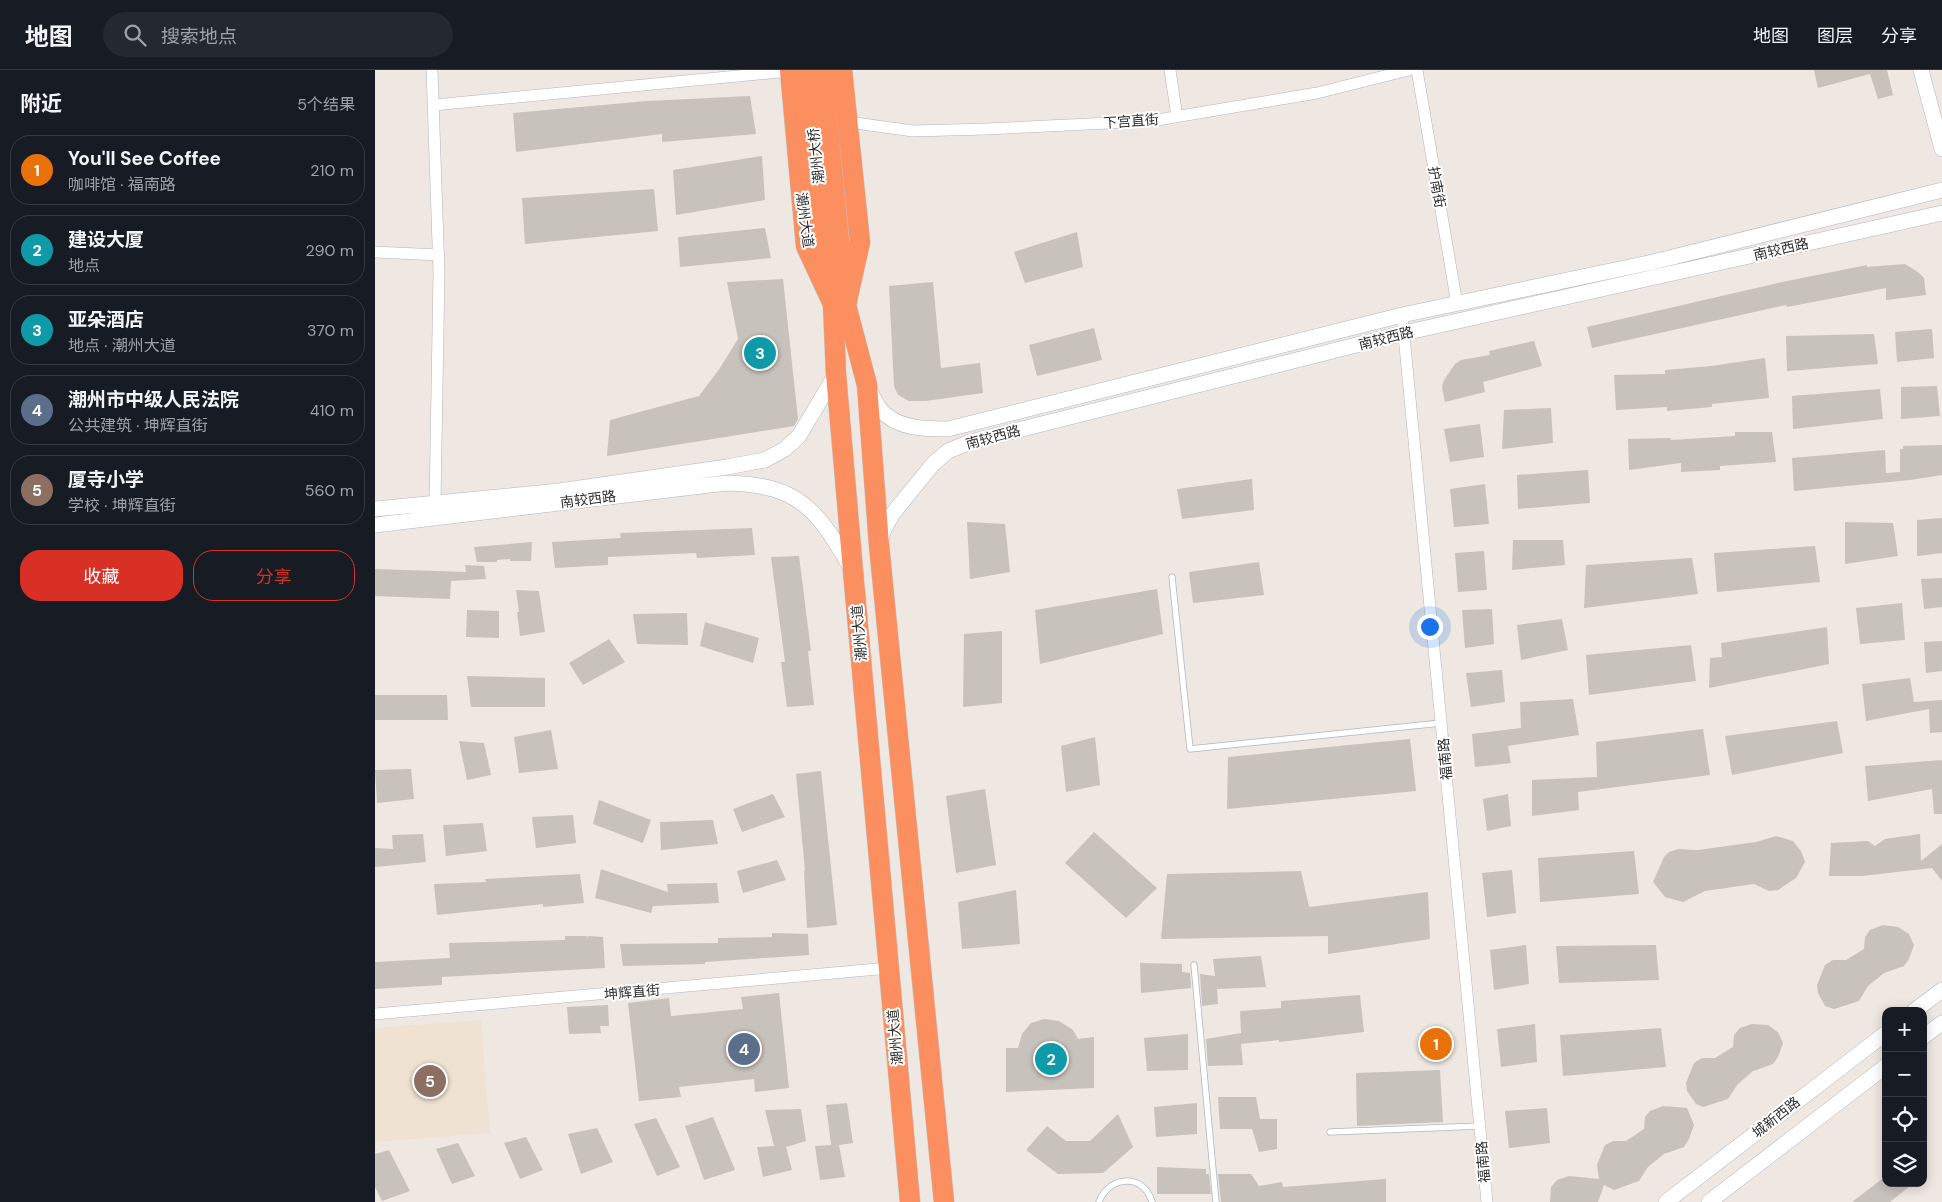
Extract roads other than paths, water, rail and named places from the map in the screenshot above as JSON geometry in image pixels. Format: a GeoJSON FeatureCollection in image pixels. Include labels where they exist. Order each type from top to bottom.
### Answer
{"type":"FeatureCollection","features":[{"type":"Feature","properties":{"kind":"highway","name":"潮州大桥"},"geometry":{"type":"LineString","coordinates":[[796,70],[832,242]]}},
{"type":"Feature","properties":{"kind":"highway","name":"潮州大道"},"geometry":{"type":"LineString","coordinates":[[796,70],[806,246],[839,304],[867,385],[879,545],[944,1202]]}},
{"type":"Feature","properties":{"kind":"highway","name":"潮州大桥"},"geometry":{"type":"LineString","coordinates":[[822,70],[832,242]]}},
{"type":"Feature","properties":{"kind":"highway","name":"潮州大道"},"geometry":{"type":"LineString","coordinates":[[842,70],[860,242],[839,304],[836,374],[910,1202]]}},
{"type":"Feature","properties":{"kind":"highway"},"geometry":{"type":"LineString","coordinates":[[832,242],[839,304]]}},
{"type":"Feature","properties":{"kind":"main road"},"geometry":{"type":"LineString","coordinates":[[1921,70],[1942,149]]}},
{"type":"Feature","properties":{"kind":"main road","name":"南较西路"},"geometry":{"type":"LineString","coordinates":[[867,385],[880,410],[891,419],[907,426],[928,430],[948,429],[1084,397],[1402,315],[1653,262],[1942,190]]}},
{"type":"Feature","properties":{"kind":"main road","name":"南较西路"},"geometry":{"type":"LineString","coordinates":[[879,545],[884,529],[893,512],[918,481],[947,451],[980,440],[1404,333],[1942,213]]}},
{"type":"Feature","properties":{"kind":"main road","name":"南较西路"},"geometry":{"type":"LineString","coordinates":[[375,509],[559,491],[765,460],[785,449],[799,436],[836,374]]}},
{"type":"Feature","properties":{"kind":"main road","name":"南较西路"},"geometry":{"type":"LineString","coordinates":[[375,525],[727,483],[744,483],[773,488],[802,502],[821,520],[853,571]]}},
{"type":"Feature","properties":{"kind":"main road"},"geometry":{"type":"LineString","coordinates":[[1920,1007],[1942,990]]}},
{"type":"Feature","properties":{"kind":"main road"},"geometry":{"type":"LineString","coordinates":[[1927,1034],[1942,1023]]}},
{"type":"Feature","properties":{"kind":"main road","name":"城新西路"},"geometry":{"type":"LineString","coordinates":[[1666,1202],[1882,1036]]}},
{"type":"Feature","properties":{"kind":"main road","name":"城新西路"},"geometry":{"type":"LineString","coordinates":[[1709,1202],[1882,1069]]}},
{"type":"Feature","properties":{"kind":"street"},"geometry":{"type":"LineString","coordinates":[[432,70],[439,255],[435,503]]}},
{"type":"Feature","properties":{"kind":"street"},"geometry":{"type":"LineString","coordinates":[[434,105],[796,70]]}},
{"type":"Feature","properties":{"kind":"street"},"geometry":{"type":"LineString","coordinates":[[1170,70],[1177,117]]}},
{"type":"Feature","properties":{"kind":"street","name":"下宫直街"},"geometry":{"type":"LineString","coordinates":[[848,122],[913,131],[1151,121],[1317,93],[1409,70]]}},
{"type":"Feature","properties":{"kind":"street","name":"护南街"},"geometry":{"type":"LineString","coordinates":[[1417,70],[1457,304]]}},
{"type":"Feature","properties":{"kind":"street"},"geometry":{"type":"LineString","coordinates":[[375,252],[439,255]]}},
{"type":"Feature","properties":{"kind":"street","name":"福南路"},"geometry":{"type":"LineString","coordinates":[[1402,315],[1487,1202]]}},
{"type":"Feature","properties":{"kind":"street","name":"坤辉直街"},"geometry":{"type":"LineString","coordinates":[[375,1014],[889,968]]}},
{"type":"Feature","properties":{"kind":"lane"},"geometry":{"type":"LineString","coordinates":[[1172,577],[1190,749],[1441,723]]}},
{"type":"Feature","properties":{"kind":"lane"},"geometry":{"type":"LineString","coordinates":[[1194,965],[1216,1202]]}},
{"type":"Feature","properties":{"kind":"lane"},"geometry":{"type":"LineString","coordinates":[[1330,1132],[1480,1126]]}},
{"type":"Feature","properties":{"kind":"lane"},"geometry":{"type":"LineString","coordinates":[[1099,1202],[1102,1194],[1108,1187],[1115,1182],[1124,1180],[1141,1185],[1148,1192],[1152,1202]]}},
{"type":"Feature","properties":{"kind":"place","name":"亚朵酒店"},"geometry":{"type":"Point","coordinates":[760,353]}},
{"type":"Feature","properties":{"kind":"place","name":"You'll See Coffee"},"geometry":{"type":"Point","coordinates":[1436,1044]}},
{"type":"Feature","properties":{"kind":"place","name":"潮州市中级人民法院"},"geometry":{"type":"Point","coordinates":[744,1049]}},
{"type":"Feature","properties":{"kind":"place","name":"建设大厦"},"geometry":{"type":"Point","coordinates":[1051,1059]}},
{"type":"Feature","properties":{"kind":"place","name":"厦寺小学"},"geometry":{"type":"Point","coordinates":[430,1081]}}]}
